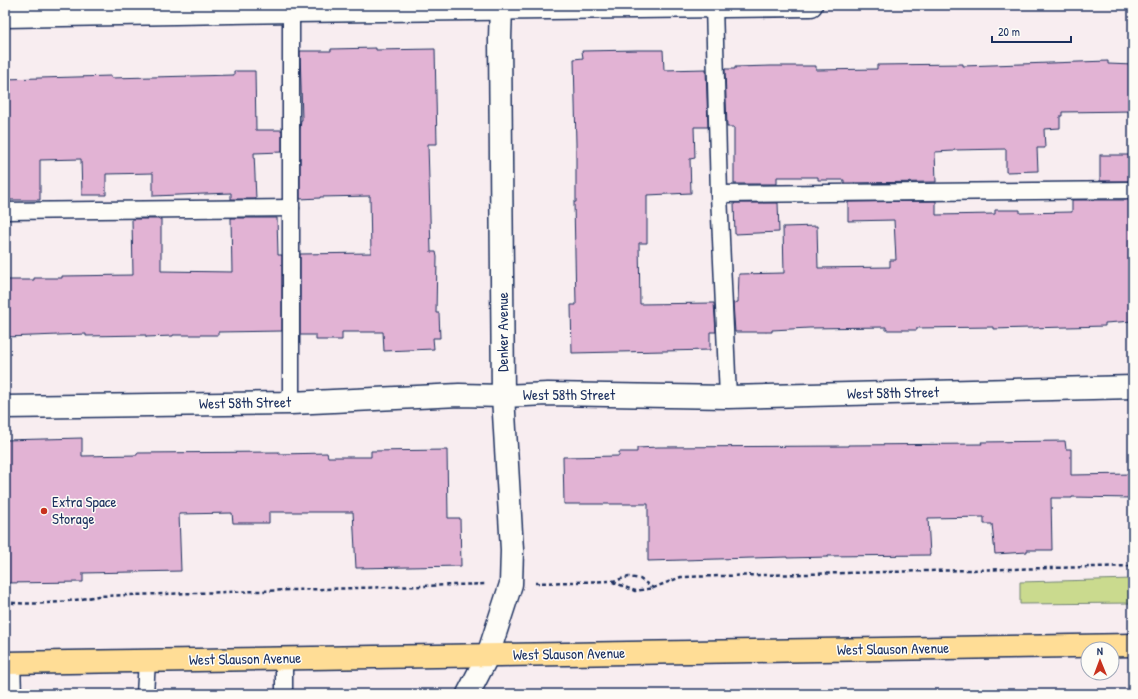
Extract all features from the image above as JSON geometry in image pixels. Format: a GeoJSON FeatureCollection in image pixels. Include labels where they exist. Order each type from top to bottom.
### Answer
{"type":"FeatureCollection","features":[{"type":"Feature","properties":{"kind":"main road","name":"West Slauson Avenue"},"geometry":{"type":"LineString","coordinates":[[9,663],[1133,644]]}},
{"type":"Feature","properties":{"kind":"street"},"geometry":{"type":"LineString","coordinates":[[5,16],[292,8],[811,5]]}},
{"type":"Feature","properties":{"kind":"street","name":"Denker Avenue"},"geometry":{"type":"LineString","coordinates":[[468,694],[488,655],[511,584],[512,550],[503,396],[501,7]]}},
{"type":"Feature","properties":{"kind":"street","name":"West 58th Street"},"geometry":{"type":"LineString","coordinates":[[5,407],[291,403],[458,395],[503,396],[548,394],[728,397],[1133,388]]}},
{"type":"Feature","properties":{"kind":"lane"},"geometry":{"type":"LineString","coordinates":[[714,6],[719,194],[728,397]]}},
{"type":"Feature","properties":{"kind":"lane"},"geometry":{"type":"LineString","coordinates":[[291,403],[292,8]]}},
{"type":"Feature","properties":{"kind":"lane"},"geometry":{"type":"LineString","coordinates":[[719,194],[1133,190]]}},
{"type":"Feature","properties":{"kind":"lane"},"geometry":{"type":"LineString","coordinates":[[5,211],[291,208]]}},
{"type":"Feature","properties":{"kind":"lane"},"geometry":{"type":"LineString","coordinates":[[284,659],[284,694]]}},
{"type":"Feature","properties":{"kind":"lane"},"geometry":{"type":"LineString","coordinates":[[145,694],[147,661]]}},
{"type":"Feature","properties":{"kind":"lane"},"geometry":{"type":"LineString","coordinates":[[9,663],[14,694]]}},
{"type":"Feature","properties":{"kind":"path"},"geometry":{"type":"LineString","coordinates":[[613,581],[635,591],[653,588],[681,577],[1133,566]]}},
{"type":"Feature","properties":{"kind":"path"},"geometry":{"type":"LineString","coordinates":[[533,583],[613,581],[629,577],[640,579],[653,588]]}},
{"type":"Feature","properties":{"kind":"path"},"geometry":{"type":"LineString","coordinates":[[5,602],[18,604],[67,602],[98,596],[471,584]]}},
{"type":"Feature","properties":{"kind":"green space"},"geometry":{"type":"Polygon","coordinates":[[[1133,579],[1133,603],[1020,604],[1020,582],[1133,579]]]}},
{"type":"Feature","properties":{"kind":"building"},"geometry":{"type":"Polygon","coordinates":[[[376,48],[376,50],[435,49],[437,144],[428,144],[431,252],[436,252],[437,257],[436,313],[439,313],[440,338],[433,338],[434,349],[384,351],[383,332],[342,332],[342,340],[316,340],[316,335],[300,335],[300,254],[371,253],[370,196],[300,199],[300,130],[302,120],[300,51],[331,51],[331,49],[376,48]]]}},
{"type":"Feature","properties":{"kind":"building"},"geometry":{"type":"Polygon","coordinates":[[[663,50],[664,70],[706,69],[708,127],[694,127],[695,158],[690,159],[691,193],[647,195],[647,243],[639,243],[640,304],[714,303],[716,332],[710,332],[710,350],[572,353],[571,305],[576,305],[574,202],[576,202],[576,144],[574,59],[583,58],[582,51],[663,50]]]}},
{"type":"Feature","properties":{"kind":"building"},"geometry":{"type":"Polygon","coordinates":[[[1108,61],[1108,64],[1133,65],[1133,111],[1062,112],[1062,116],[1060,116],[1060,128],[1044,129],[1045,148],[1037,148],[1038,171],[1006,172],[1006,149],[954,150],[935,152],[936,182],[844,183],[844,180],[818,180],[818,177],[777,177],[777,184],[734,184],[734,127],[727,127],[725,69],[735,69],[735,67],[816,66],[816,70],[877,69],[877,65],[963,64],[963,66],[1108,61]]]}},
{"type":"Feature","properties":{"kind":"building"},"geometry":{"type":"Polygon","coordinates":[[[234,71],[255,71],[256,130],[282,130],[282,152],[254,153],[256,199],[231,199],[231,193],[153,196],[153,173],[106,174],[106,195],[82,195],[81,159],[40,160],[40,200],[9,200],[5,198],[5,79],[234,75],[234,71]]]}},
{"type":"Feature","properties":{"kind":"building"},"geometry":{"type":"Polygon","coordinates":[[[1100,155],[1133,155],[1133,181],[1100,181],[1100,155]]]}},
{"type":"Feature","properties":{"kind":"building"},"geometry":{"type":"Polygon","coordinates":[[[1072,200],[1133,200],[1133,321],[1105,323],[1105,326],[993,329],[993,327],[917,328],[917,330],[886,330],[886,327],[809,328],[772,330],[772,332],[735,332],[733,303],[738,302],[739,274],[784,273],[783,227],[817,226],[818,268],[890,267],[890,260],[896,260],[894,220],[848,221],[848,202],[936,201],[936,215],[995,214],[995,210],[1020,210],[1020,213],[1072,212],[1072,200]]]}},
{"type":"Feature","properties":{"kind":"building"},"geometry":{"type":"Polygon","coordinates":[[[734,203],[778,203],[779,232],[735,234],[734,203]]]}},
{"type":"Feature","properties":{"kind":"building"},"geometry":{"type":"Polygon","coordinates":[[[231,218],[277,218],[278,255],[282,255],[282,331],[218,332],[218,335],[173,335],[146,337],[146,335],[86,336],[86,334],[5,337],[5,280],[34,280],[34,278],[62,278],[62,276],[133,275],[132,219],[161,219],[161,271],[232,272],[231,218]]]}},
{"type":"Feature","properties":{"kind":"building"},"geometry":{"type":"Polygon","coordinates":[[[82,438],[82,456],[137,455],[137,453],[279,452],[279,454],[327,453],[328,457],[371,457],[371,451],[447,450],[448,518],[460,518],[461,566],[356,568],[353,512],[269,512],[269,523],[233,523],[232,513],[179,514],[181,571],[83,573],[83,582],[5,583],[5,440],[82,438]]]}},
{"type":"Feature","properties":{"kind":"building"},"geometry":{"type":"Polygon","coordinates":[[[1065,441],[1066,449],[1071,449],[1071,475],[1133,474],[1133,498],[1051,498],[1052,550],[1027,550],[1027,552],[995,554],[992,524],[984,524],[984,517],[928,518],[930,555],[648,561],[648,504],[564,504],[563,457],[619,456],[619,452],[637,452],[637,448],[658,447],[848,446],[1065,441]]]}},
{"type":"Feature","properties":{"kind":"place","name":"Extra Space Storage"},"geometry":{"type":"Point","coordinates":[44,511]}}]}
